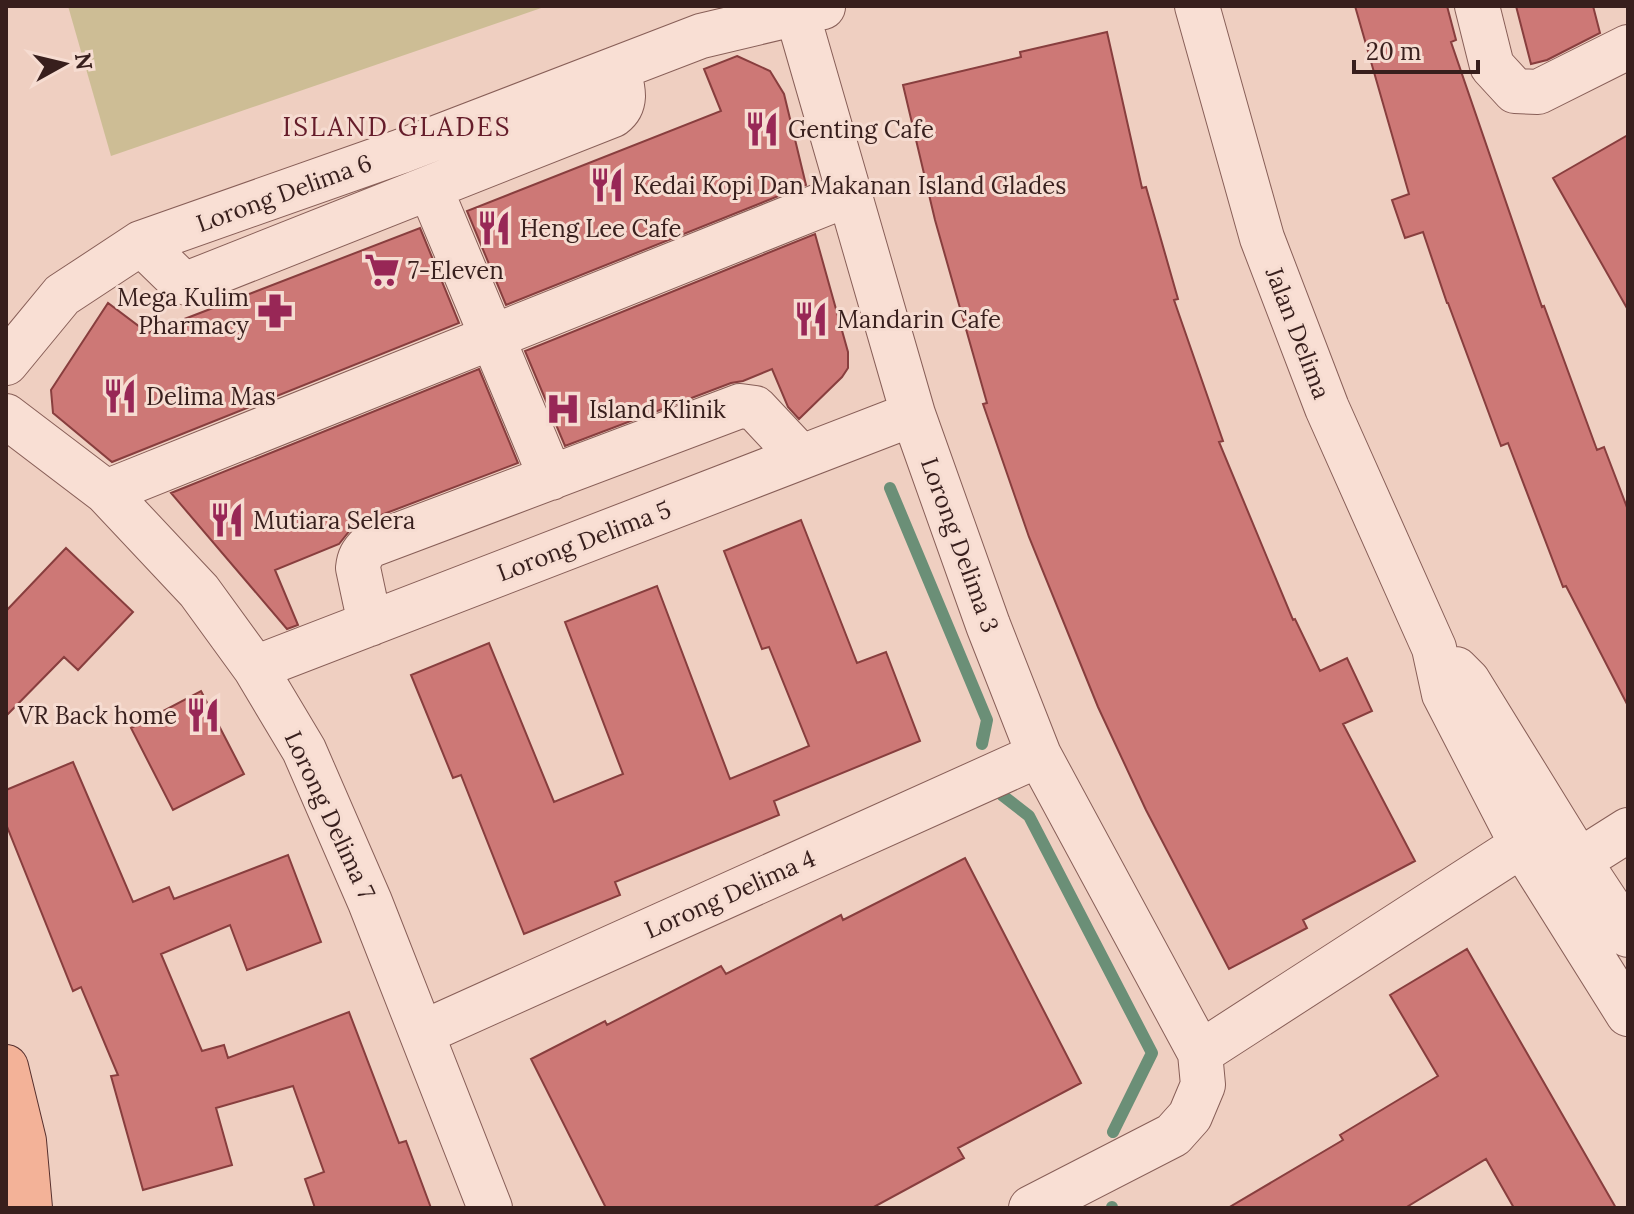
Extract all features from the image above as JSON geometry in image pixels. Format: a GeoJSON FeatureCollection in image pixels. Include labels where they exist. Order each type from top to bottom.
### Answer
{"type":"FeatureCollection","features":[{"type":"Feature","properties":{"kind":"main road"},"geometry":{"type":"LineString","coordinates":[[6,1067],[24,1141],[30,1208]]}},
{"type":"Feature","properties":{"kind":"street","name":"Jalan Delima"},"geometry":{"type":"LineString","coordinates":[[1197,6],[1262,238],[1327,408],[1434,648],[1444,694],[1522,845],[1628,1014]]}},
{"type":"Feature","properties":{"kind":"street"},"geometry":{"type":"LineString","coordinates":[[1477,6],[1492,66],[1515,91],[1538,92],[1628,47]]}},
{"type":"Feature","properties":{"kind":"street","name":"Lorong Delima 6"},"geometry":{"type":"LineString","coordinates":[[6,363],[62,295],[141,243],[402,151],[701,36],[806,8]]}},
{"type":"Feature","properties":{"kind":"street","name":"Lorong Delima 3"},"geometry":{"type":"LineString","coordinates":[[806,8],[849,194],[913,414],[988,625],[1039,755],[1200,1053]]}},
{"type":"Feature","properties":{"kind":"street"},"geometry":{"type":"LineString","coordinates":[[141,243],[174,277],[187,283],[613,115],[624,102],[618,69]]}},
{"type":"Feature","properties":{"kind":"street"},"geometry":{"type":"LineString","coordinates":[[430,188],[551,478]]}},
{"type":"Feature","properties":{"kind":"street"},"geometry":{"type":"LineString","coordinates":[[106,492],[849,194]]}},
{"type":"Feature","properties":{"kind":"street"},"geometry":{"type":"LineString","coordinates":[[370,624],[358,568],[359,559],[369,546],[740,406],[755,408],[801,457]]}},
{"type":"Feature","properties":{"kind":"street","name":"Lorong Delima 5"},"geometry":{"type":"LineString","coordinates":[[255,668],[913,414]]}},
{"type":"Feature","properties":{"kind":"street","name":"Lorong Delima 7"},"geometry":{"type":"LineString","coordinates":[[6,416],[106,492],[199,591],[255,668],[304,750],[370,902],[490,1208]]}},
{"type":"Feature","properties":{"kind":"street","name":"Jalan Delima"},"geometry":{"type":"LineString","coordinates":[[1434,648],[1468,681],[1628,935]]}},
{"type":"Feature","properties":{"kind":"street","name":"Lorong Delima 4"},"geometry":{"type":"LineString","coordinates":[[422,1033],[1039,755]]}},
{"type":"Feature","properties":{"kind":"street"},"geometry":{"type":"LineString","coordinates":[[1579,861],[1628,830]]}},
{"type":"Feature","properties":{"kind":"street"},"geometry":{"type":"LineString","coordinates":[[1031,1208],[1173,1135],[1190,1116],[1203,1085],[1200,1053],[1522,845]]}},
{"type":"Feature","properties":{"kind":"shaded area"},"geometry":{"type":"Polygon","coordinates":[[[68,6],[547,6],[111,156],[68,6]]]}},
{"type":"Feature","properties":{"kind":"building"},"geometry":{"type":"Polygon","coordinates":[[[1355,6],[1447,6],[1456,40],[1451,42],[1542,307],[1597,450],[1604,447],[1628,510],[1628,706],[1566,586],[1563,587],[1508,443],[1501,446],[1423,232],[1405,238],[1392,200],[1409,194],[1355,6]]]}},
{"type":"Feature","properties":{"kind":"building"},"geometry":{"type":"Polygon","coordinates":[[[1516,6],[1593,6],[1600,33],[1547,60],[1531,64],[1516,6]]]}},
{"type":"Feature","properties":{"kind":"building"},"geometry":{"type":"Polygon","coordinates":[[[1107,32],[1142,188],[1146,187],[1178,299],[1174,300],[1223,441],[1219,442],[1293,620],[1320,671],[1347,658],[1372,711],[1343,724],[1415,861],[1303,920],[1307,928],[1229,969],[1146,810],[1098,707],[1029,537],[983,404],[987,403],[935,220],[903,85],[1021,57],[1020,52],[1107,32]]]}},
{"type":"Feature","properties":{"kind":"building"},"geometry":{"type":"Polygon","coordinates":[[[737,56],[770,71],[784,94],[806,185],[506,305],[467,211],[721,111],[704,69],[737,56]]]}},
{"type":"Feature","properties":{"kind":"building"},"geometry":{"type":"Polygon","coordinates":[[[1628,135],[1628,310],[1553,178],[1628,135]]]}},
{"type":"Feature","properties":{"kind":"building"},"geometry":{"type":"Polygon","coordinates":[[[420,228],[459,323],[112,462],[53,413],[51,390],[108,303],[148,333],[420,228]]]}},
{"type":"Feature","properties":{"kind":"building"},"geometry":{"type":"Polygon","coordinates":[[[815,234],[848,352],[848,368],[799,419],[788,407],[772,369],[565,446],[525,351],[815,234]]]}},
{"type":"Feature","properties":{"kind":"building"},"geometry":{"type":"Polygon","coordinates":[[[479,369],[518,463],[360,523],[339,544],[275,570],[298,625],[287,629],[171,493],[479,369]]]}},
{"type":"Feature","properties":{"kind":"building"},"geometry":{"type":"Polygon","coordinates":[[[801,520],[857,663],[886,652],[920,741],[774,801],[779,815],[615,882],[620,895],[524,934],[461,775],[453,778],[411,675],[489,643],[554,802],[623,774],[565,622],[657,586],[730,779],[809,746],[769,647],[762,649],[724,551],[801,520]]]}},
{"type":"Feature","properties":{"kind":"building"},"geometry":{"type":"Polygon","coordinates":[[[66,548],[133,612],[78,670],[64,657],[6,716],[6,611],[66,548]]]}},
{"type":"Feature","properties":{"kind":"building"},"geometry":{"type":"Polygon","coordinates":[[[201,691],[244,774],[173,810],[131,728],[201,691]]]}},
{"type":"Feature","properties":{"kind":"building"},"geometry":{"type":"Polygon","coordinates":[[[73,762],[133,902],[169,887],[174,899],[288,855],[321,942],[247,970],[230,925],[161,954],[202,1051],[224,1045],[228,1058],[349,1012],[399,1143],[406,1141],[431,1208],[315,1208],[305,1179],[324,1172],[293,1086],[216,1108],[232,1165],[143,1190],[111,1076],[118,1075],[81,987],[73,991],[6,824],[6,790],[73,762]]]}},
{"type":"Feature","properties":{"kind":"building"},"geometry":{"type":"Polygon","coordinates":[[[965,858],[1081,1083],[958,1148],[964,1158],[872,1208],[606,1208],[531,1059],[605,1021],[607,1025],[721,966],[726,974],[841,915],[843,920],[965,858]]]}},
{"type":"Feature","properties":{"kind":"building"},"geometry":{"type":"Polygon","coordinates":[[[1467,949],[1616,1208],[1514,1208],[1486,1159],[1405,1208],[1228,1208],[1343,1140],[1340,1135],[1438,1076],[1390,995],[1467,949]]]}},
{"type":"Feature","properties":{"kind":"waterway"},"geometry":{"type":"LineString","coordinates":[[890,488],[987,720],[982,744]]}},
{"type":"Feature","properties":{"kind":"waterway"},"geometry":{"type":"LineString","coordinates":[[1002,795],[1029,816],[1152,1053],[1113,1132]]}},
{"type":"Feature","properties":{"kind":"place","name":"Genting Cafe"},"geometry":{"type":"Point","coordinates":[762,129]}},
{"type":"Feature","properties":{"kind":"place","name":"Kedai Kopi Dan Makanan Island Glades"},"geometry":{"type":"Point","coordinates":[607,185]}},
{"type":"Feature","properties":{"kind":"place","name":"Heng Lee Cafe"},"geometry":{"type":"Point","coordinates":[494,228]}},
{"type":"Feature","properties":{"kind":"place","name":"7-Eleven"},"geometry":{"type":"Point","coordinates":[382,270]}},
{"type":"Feature","properties":{"kind":"place","name":"Mega Kulim Pharmacy"},"geometry":{"type":"Point","coordinates":[275,311]}},
{"type":"Feature","properties":{"kind":"place","name":"Mandarin Cafe"},"geometry":{"type":"Point","coordinates":[811,319]}},
{"type":"Feature","properties":{"kind":"place","name":"Delima Mas"},"geometry":{"type":"Point","coordinates":[120,396]}},
{"type":"Feature","properties":{"kind":"place","name":"Island Klinik"},"geometry":{"type":"Point","coordinates":[563,409]}},
{"type":"Feature","properties":{"kind":"place","name":"Mutiara Selera"},"geometry":{"type":"Point","coordinates":[227,520]}},
{"type":"Feature","properties":{"kind":"place","name":"VR Back home"},"geometry":{"type":"Point","coordinates":[203,715]}},
{"type":"Feature","properties":{"kind":"district","name":"ISLAND GLADES"},"geometry":{"type":"Point","coordinates":[397,126]}}]}
